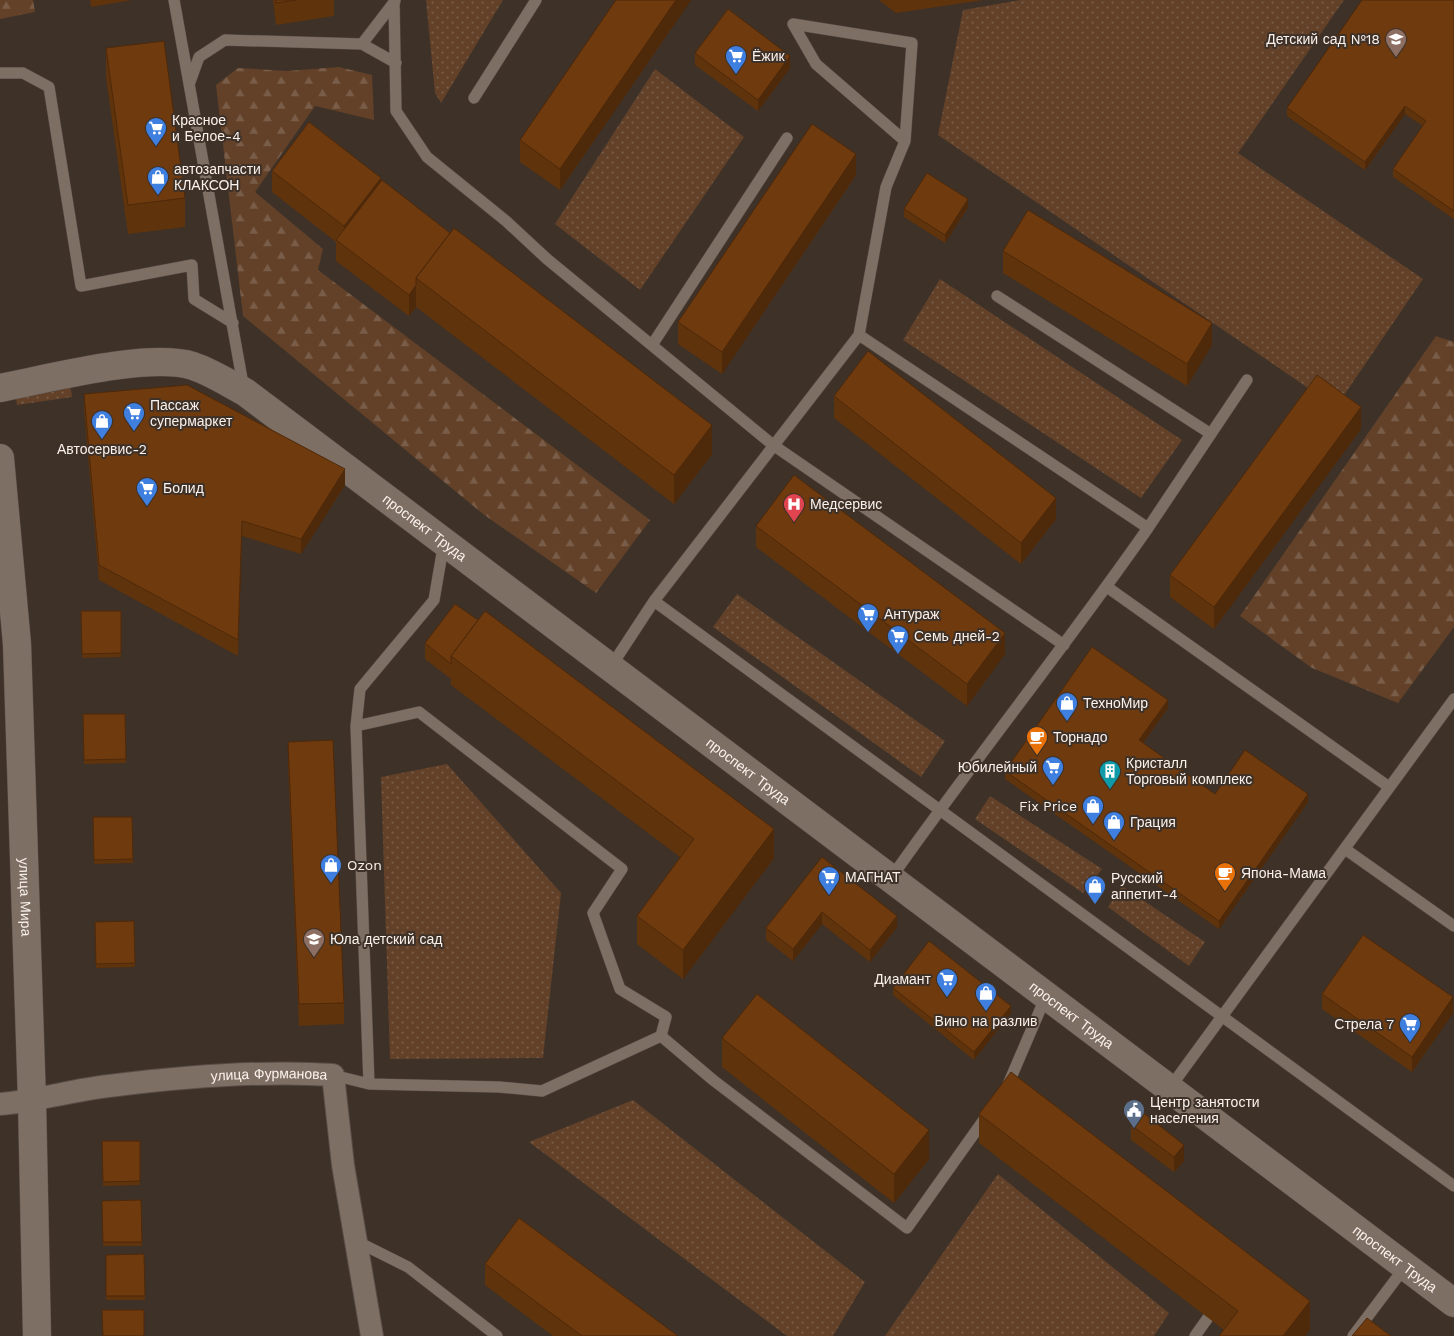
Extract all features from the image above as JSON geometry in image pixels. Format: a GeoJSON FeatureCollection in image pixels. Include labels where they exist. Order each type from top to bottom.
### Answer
{"type":"FeatureCollection","features":[{"type":"Feature","properties":{"kind":"street","name":"проспект Труда"},"geometry":{"type":"LineString","coordinates":[[0,388],[95,369],[161,362],[193,366],[245,392],[444,540],[610,668],[1454,1303]]}},
{"type":"Feature","properties":{"kind":"street","name":"улица Мира"},"geometry":{"type":"LineString","coordinates":[[0,458],[4,538],[17,644],[32,1101],[37,1336]]}},
{"type":"Feature","properties":{"kind":"street","name":"улица Фурманова"},"geometry":{"type":"LineString","coordinates":[[0,1104],[32,1101],[107,1086],[288,1072],[333,1075],[354,1240],[372,1336]]}},
{"type":"Feature","properties":{"kind":"lane"},"geometry":{"type":"LineString","coordinates":[[174,0],[245,392]]}},
{"type":"Feature","properties":{"kind":"lane"},"geometry":{"type":"LineString","coordinates":[[474,98],[536,0]]}},
{"type":"Feature","properties":{"kind":"lane"},"geometry":{"type":"LineString","coordinates":[[362,44],[394,1]]}},
{"type":"Feature","properties":{"kind":"lane"},"geometry":{"type":"LineString","coordinates":[[394,1],[396,111],[427,157],[772,444],[1064,645]]}},
{"type":"Feature","properties":{"kind":"lane"},"geometry":{"type":"LineString","coordinates":[[610,668],[654,601],[772,444],[859,335],[886,187],[905,142],[912,42],[793,24],[816,64],[905,142]]}},
{"type":"Feature","properties":{"kind":"lane"},"geometry":{"type":"LineString","coordinates":[[190,83],[199,57],[225,40],[362,44],[396,63]]}},
{"type":"Feature","properties":{"kind":"lane"},"geometry":{"type":"LineString","coordinates":[[0,74],[23,72],[49,87],[81,286],[192,265],[194,299],[233,322]]}},
{"type":"Feature","properties":{"kind":"lane"},"geometry":{"type":"LineString","coordinates":[[652,345],[786,138]]}},
{"type":"Feature","properties":{"kind":"lane"},"geometry":{"type":"LineString","coordinates":[[997,296],[1211,434]]}},
{"type":"Feature","properties":{"kind":"lane"},"geometry":{"type":"LineString","coordinates":[[859,335],[1148,528]]}},
{"type":"Feature","properties":{"kind":"lane"},"geometry":{"type":"LineString","coordinates":[[891,878],[940,809],[1107,587],[1247,380]]}},
{"type":"Feature","properties":{"kind":"lane"},"geometry":{"type":"LineString","coordinates":[[369,1084],[356,726],[360,689],[434,600],[444,540]]}},
{"type":"Feature","properties":{"kind":"lane"},"geometry":{"type":"LineString","coordinates":[[1107,587],[1389,787]]}},
{"type":"Feature","properties":{"kind":"lane"},"geometry":{"type":"LineString","coordinates":[[654,601],[1454,1186]]}},
{"type":"Feature","properties":{"kind":"lane"},"geometry":{"type":"LineString","coordinates":[[1169,1088],[1454,700]]}},
{"type":"Feature","properties":{"kind":"lane"},"geometry":{"type":"LineString","coordinates":[[356,726],[419,712],[622,869],[593,913],[620,989],[666,1017],[661,1036]]}},
{"type":"Feature","properties":{"kind":"lane"},"geometry":{"type":"LineString","coordinates":[[1345,849],[1454,926]]}},
{"type":"Feature","properties":{"kind":"lane"},"geometry":{"type":"LineString","coordinates":[[661,1036],[713,1080],[907,1228],[986,1124],[998,1104],[1046,996]]}},
{"type":"Feature","properties":{"kind":"lane"},"geometry":{"type":"LineString","coordinates":[[333,1075],[369,1084],[499,1087],[542,1090],[661,1036]]}},
{"type":"Feature","properties":{"kind":"lane"},"geometry":{"type":"LineString","coordinates":[[354,1240],[408,1267],[497,1336]]}},
{"type":"Feature","properties":{"kind":"lane"},"geometry":{"type":"LineString","coordinates":[[1353,1336],[1405,1266]]}},
{"type":"Feature","properties":{"kind":"lane"},"geometry":{"type":"LineString","coordinates":[[1196,1336],[1219,1303],[1211,1297]]}},
{"type":"Feature","properties":{"kind":"green space"},"geometry":{"type":"Polygon","coordinates":[[[0,0],[33,0],[35,12],[0,19],[0,0]]]}},
{"type":"Feature","properties":{"kind":"green space"},"geometry":{"type":"Polygon","coordinates":[[[426,0],[503,0],[441,103],[435,93],[426,0]]]}},
{"type":"Feature","properties":{"kind":"green space"},"geometry":{"type":"Polygon","coordinates":[[[1021,0],[1344,0],[1238,153],[1423,279],[1336,407],[938,135],[963,10],[1021,0]]]}},
{"type":"Feature","properties":{"kind":"green space"},"geometry":{"type":"Polygon","coordinates":[[[339,67],[372,75],[374,120],[315,106],[255,192],[323,249],[318,270],[650,520],[596,593],[483,514],[243,316],[216,85],[238,68],[287,71],[339,67]]]}},
{"type":"Feature","properties":{"kind":"green space"},"geometry":{"type":"Polygon","coordinates":[[[655,69],[744,137],[640,290],[555,224],[655,69]]]}},
{"type":"Feature","properties":{"kind":"green space"},"geometry":{"type":"Polygon","coordinates":[[[940,279],[1182,440],[1141,498],[903,340],[940,279]]]}},
{"type":"Feature","properties":{"kind":"green space"},"geometry":{"type":"Polygon","coordinates":[[[1436,336],[1454,342],[1454,627],[1398,703],[1312,668],[1240,616],[1436,336]]]}},
{"type":"Feature","properties":{"kind":"green space"},"geometry":{"type":"Polygon","coordinates":[[[68,371],[72,397],[17,405],[14,382],[68,371]]]}},
{"type":"Feature","properties":{"kind":"green space"},"geometry":{"type":"Polygon","coordinates":[[[737,594],[945,741],[921,777],[713,627],[737,594]]]}},
{"type":"Feature","properties":{"kind":"green space"},"geometry":{"type":"Polygon","coordinates":[[[447,764],[561,893],[543,1058],[390,1059],[381,777],[447,764]]]}},
{"type":"Feature","properties":{"kind":"green space"},"geometry":{"type":"Polygon","coordinates":[[[990,796],[1102,869],[1083,893],[975,819],[990,796]]]}},
{"type":"Feature","properties":{"kind":"green space"},"geometry":{"type":"Polygon","coordinates":[[[1122,886],[1205,942],[1189,966],[1108,907],[1122,886]]]}},
{"type":"Feature","properties":{"kind":"green space"},"geometry":{"type":"Polygon","coordinates":[[[633,1100],[865,1282],[833,1336],[787,1336],[529,1142],[633,1100]]]}},
{"type":"Feature","properties":{"kind":"green space"},"geometry":{"type":"Polygon","coordinates":[[[998,1174],[1169,1313],[1154,1336],[885,1336],[998,1174]]]}},
{"type":"Feature","properties":{"kind":"building"},"geometry":{"type":"Polygon","coordinates":[[[276,0],[296,0],[276,3],[276,0]]]}},
{"type":"Feature","properties":{"kind":"building"},"geometry":{"type":"Polygon","coordinates":[[[616,0],[676,0],[560,169],[520,140],[616,0]]]}},
{"type":"Feature","properties":{"kind":"building"},"geometry":{"type":"Polygon","coordinates":[[[1362,0],[1454,0],[1454,211],[1393,169],[1426,121],[1405,106],[1365,162],[1287,108],[1362,0]]]}},
{"type":"Feature","properties":{"kind":"building"},"geometry":{"type":"Polygon","coordinates":[[[728,9],[790,56],[758,100],[695,53],[728,9]]]}},
{"type":"Feature","properties":{"kind":"building"},"geometry":{"type":"Polygon","coordinates":[[[164,41],[185,198],[128,205],[106,48],[164,41]]]}},
{"type":"Feature","properties":{"kind":"building"},"geometry":{"type":"Polygon","coordinates":[[[309,122],[381,178],[344,226],[272,171],[309,122]]]}},
{"type":"Feature","properties":{"kind":"building"},"geometry":{"type":"Polygon","coordinates":[[[812,124],[856,154],[722,352],[678,322],[812,124]]]}},
{"type":"Feature","properties":{"kind":"building"},"geometry":{"type":"Polygon","coordinates":[[[927,173],[968,199],[945,235],[904,209],[927,173]]]}},
{"type":"Feature","properties":{"kind":"building"},"geometry":{"type":"Polygon","coordinates":[[[382,180],[450,233],[416,278],[416,285],[409,295],[336,240],[382,180]]]}},
{"type":"Feature","properties":{"kind":"building"},"geometry":{"type":"Polygon","coordinates":[[[1028,210],[1212,323],[1187,364],[1003,251],[1028,210]]]}},
{"type":"Feature","properties":{"kind":"building"},"geometry":{"type":"Polygon","coordinates":[[[454,228],[712,425],[674,475],[416,278],[454,228]]]}},
{"type":"Feature","properties":{"kind":"building"},"geometry":{"type":"Polygon","coordinates":[[[868,351],[1056,498],[1021,543],[834,396],[868,351]]]}},
{"type":"Feature","properties":{"kind":"building"},"geometry":{"type":"Polygon","coordinates":[[[1317,375],[1361,407],[1214,607],[1170,575],[1317,375]]]}},
{"type":"Feature","properties":{"kind":"building"},"geometry":{"type":"Polygon","coordinates":[[[187,385],[345,469],[301,539],[242,521],[238,640],[99,565],[84,394],[187,385]]]}},
{"type":"Feature","properties":{"kind":"building"},"geometry":{"type":"Polygon","coordinates":[[[794,475],[1005,633],[967,684],[756,526],[794,475]]]}},
{"type":"Feature","properties":{"kind":"building"},"geometry":{"type":"Polygon","coordinates":[[[455,604],[478,620],[451,656],[451,664],[425,643],[455,604]]]}},
{"type":"Feature","properties":{"kind":"building"},"geometry":{"type":"Polygon","coordinates":[[[81,611],[121,611],[121,653],[82,654],[81,611]]]}},
{"type":"Feature","properties":{"kind":"building"},"geometry":{"type":"Polygon","coordinates":[[[485,611],[774,829],[683,950],[637,916],[694,839],[451,656],[485,611]]]}},
{"type":"Feature","properties":{"kind":"building","name":"Кристалл Торговый комплекс"},"geometry":{"type":"Polygon","coordinates":[[[1092,647],[1168,700],[1139,740],[1215,794],[1245,750],[1308,794],[1219,921],[1005,771],[1092,647]]]}},
{"type":"Feature","properties":{"kind":"building"},"geometry":{"type":"Polygon","coordinates":[[[83,714],[125,714],[126,759],[84,760],[83,714]]]}},
{"type":"Feature","properties":{"kind":"building"},"geometry":{"type":"Polygon","coordinates":[[[333,740],[344,1003],[299,1004],[288,742],[333,740]]]}},
{"type":"Feature","properties":{"kind":"building"},"geometry":{"type":"Polygon","coordinates":[[[93,817],[132,817],[133,859],[94,860],[93,817]]]}},
{"type":"Feature","properties":{"kind":"building","name":"МАГНАТ"},"geometry":{"type":"Polygon","coordinates":[[[822,857],[897,916],[870,950],[822,912],[793,949],[766,928],[822,857]]]}},
{"type":"Feature","properties":{"kind":"building"},"geometry":{"type":"Polygon","coordinates":[[[134,921],[135,963],[96,964],[95,922],[134,921]]]}},
{"type":"Feature","properties":{"kind":"building"},"geometry":{"type":"Polygon","coordinates":[[[1363,935],[1453,997],[1412,1057],[1322,994],[1363,935]]]}},
{"type":"Feature","properties":{"kind":"building"},"geometry":{"type":"Polygon","coordinates":[[[929,941],[1011,1006],[974,1052],[893,988],[929,941]]]}},
{"type":"Feature","properties":{"kind":"building"},"geometry":{"type":"Polygon","coordinates":[[[757,994],[929,1130],[894,1174],[722,1038],[757,994]]]}},
{"type":"Feature","properties":{"kind":"building"},"geometry":{"type":"Polygon","coordinates":[[[1011,1072],[1310,1301],[1283,1336],[1219,1336],[1238,1311],[979,1114],[1011,1072]]]}},
{"type":"Feature","properties":{"kind":"building"},"geometry":{"type":"Polygon","coordinates":[[[1141,1111],[1184,1145],[1174,1157],[1131,1125],[1141,1111]]]}},
{"type":"Feature","properties":{"kind":"building"},"geometry":{"type":"Polygon","coordinates":[[[102,1141],[140,1141],[140,1181],[103,1182],[102,1141]]]}},
{"type":"Feature","properties":{"kind":"building"},"geometry":{"type":"Polygon","coordinates":[[[141,1200],[142,1242],[103,1242],[102,1201],[141,1200]]]}},
{"type":"Feature","properties":{"kind":"building"},"geometry":{"type":"Polygon","coordinates":[[[519,1218],[678,1336],[582,1336],[485,1264],[519,1218]]]}},
{"type":"Feature","properties":{"kind":"building"},"geometry":{"type":"Polygon","coordinates":[[[144,1254],[145,1296],[106,1296],[106,1255],[144,1254]]]}},
{"type":"Feature","properties":{"kind":"building"},"geometry":{"type":"Polygon","coordinates":[[[102,1310],[144,1310],[144,1336],[103,1336],[102,1310]]]}},
{"type":"Feature","properties":{"kind":"building"},"geometry":{"type":"Polygon","coordinates":[[[1367,1318],[1391,1336],[1352,1336],[1367,1318]]]}},
{"type":"Feature","properties":{"kind":"place","name":"Детский сад №18"},"geometry":{"type":"Point","coordinates":[1396,58]}},
{"type":"Feature","properties":{"kind":"place","name":"Ёжик"},"geometry":{"type":"Point","coordinates":[736,75]}},
{"type":"Feature","properties":{"kind":"place","name":"Красное и Белое-4"},"geometry":{"type":"Point","coordinates":[156,147]}},
{"type":"Feature","properties":{"kind":"place","name":"автозапчасти КЛАКСОН"},"geometry":{"type":"Point","coordinates":[158,196]}},
{"type":"Feature","properties":{"kind":"place","name":"Пассаж супермаркет"},"geometry":{"type":"Point","coordinates":[134,432]}},
{"type":"Feature","properties":{"kind":"place","name":"Автосервис-2"},"geometry":{"type":"Point","coordinates":[102,440]}},
{"type":"Feature","properties":{"kind":"place","name":"Болид"},"geometry":{"type":"Point","coordinates":[147,507]}},
{"type":"Feature","properties":{"kind":"place","name":"Медсервис"},"geometry":{"type":"Point","coordinates":[794,523]}},
{"type":"Feature","properties":{"kind":"place","name":"Антураж"},"geometry":{"type":"Point","coordinates":[868,633]}},
{"type":"Feature","properties":{"kind":"place","name":"Семь дней-2"},"geometry":{"type":"Point","coordinates":[898,655]}},
{"type":"Feature","properties":{"kind":"place","name":"ТехноМир"},"geometry":{"type":"Point","coordinates":[1067,722]}},
{"type":"Feature","properties":{"kind":"place","name":"Торнадо"},"geometry":{"type":"Point","coordinates":[1037,756]}},
{"type":"Feature","properties":{"kind":"place","name":"Юбилейный"},"geometry":{"type":"Point","coordinates":[1053,786]}},
{"type":"Feature","properties":{"kind":"place","name":"Кристалл Торговый комплекс"},"geometry":{"type":"Point","coordinates":[1110,790]}},
{"type":"Feature","properties":{"kind":"place","name":"Fix Price"},"geometry":{"type":"Point","coordinates":[1093,825]}},
{"type":"Feature","properties":{"kind":"place","name":"Грация"},"geometry":{"type":"Point","coordinates":[1114,841]}},
{"type":"Feature","properties":{"kind":"place","name":"Ozon"},"geometry":{"type":"Point","coordinates":[331,884]}},
{"type":"Feature","properties":{"kind":"place","name":"Япона-Мама"},"geometry":{"type":"Point","coordinates":[1225,892]}},
{"type":"Feature","properties":{"kind":"place","name":"МАГНАТ"},"geometry":{"type":"Point","coordinates":[829,896]}},
{"type":"Feature","properties":{"kind":"place","name":"Русский аппетит-4"},"geometry":{"type":"Point","coordinates":[1095,905]}},
{"type":"Feature","properties":{"kind":"place","name":"Юла детский сад"},"geometry":{"type":"Point","coordinates":[314,958]}},
{"type":"Feature","properties":{"kind":"place","name":"Диамант"},"geometry":{"type":"Point","coordinates":[947,998]}},
{"type":"Feature","properties":{"kind":"place","name":"Вино на разлив"},"geometry":{"type":"Point","coordinates":[986,1012]}},
{"type":"Feature","properties":{"kind":"place","name":"Стрела 7"},"geometry":{"type":"Point","coordinates":[1410,1043]}},
{"type":"Feature","properties":{"kind":"place","name":"Центр занятости населения"},"geometry":{"type":"Point","coordinates":[1134,1129]}}]}
